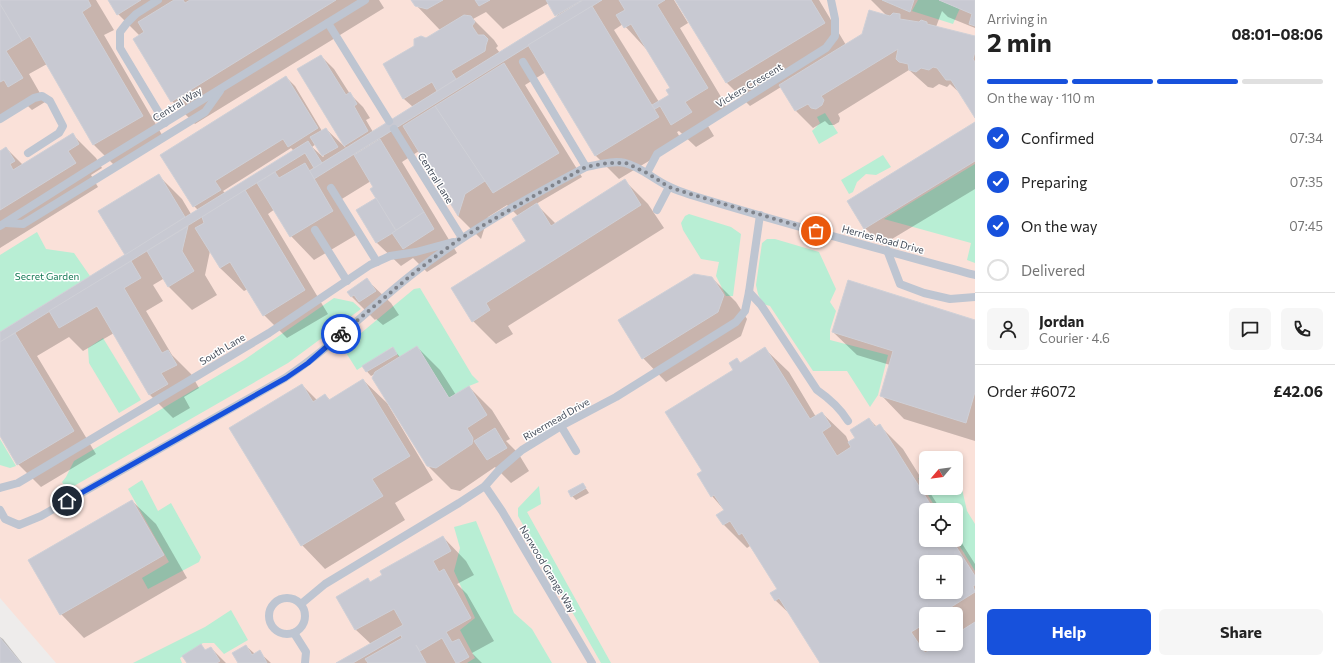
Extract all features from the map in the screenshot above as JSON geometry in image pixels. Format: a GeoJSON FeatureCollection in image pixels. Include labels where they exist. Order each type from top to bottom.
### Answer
{"type":"FeatureCollection","features":[{"type":"Feature","properties":{"kind":"lane"},"geometry":{"type":"LineString","coordinates":[[158,0],[136,14],[127,23],[120,32],[120,48],[165,123]]}},
{"type":"Feature","properties":{"kind":"lane","name":"Central Way"},"geometry":{"type":"LineString","coordinates":[[3,225],[364,0]]}},
{"type":"Feature","properties":{"kind":"lane","name":"Vickers Crescent"},"geometry":{"type":"LineString","coordinates":[[647,173],[657,154],[826,48],[835,36],[835,19],[831,0]]}},
{"type":"Feature","properties":{"kind":"lane"},"geometry":{"type":"LineString","coordinates":[[328,23],[389,121]]}},
{"type":"Feature","properties":{"kind":"lane"},"geometry":{"type":"LineString","coordinates":[[523,62],[586,167]]}},
{"type":"Feature","properties":{"kind":"lane"},"geometry":{"type":"LineString","coordinates":[[3,225],[24,224],[199,116],[205,112],[222,88]]}},
{"type":"Feature","properties":{"kind":"lane"},"geometry":{"type":"LineString","coordinates":[[0,119],[34,98],[42,96],[50,102],[63,126],[59,133],[28,153]]}},
{"type":"Feature","properties":{"kind":"lane","name":"Central Lane"},"geometry":{"type":"LineString","coordinates":[[394,129],[460,239]]}},
{"type":"Feature","properties":{"kind":"lane","name":"Herries Road Drive"},"geometry":{"type":"LineString","coordinates":[[460,239],[586,167],[607,163],[626,163],[647,173],[669,187],[690,194],[790,225],[975,275]]}},
{"type":"Feature","properties":{"kind":"lane"},"geometry":{"type":"LineString","coordinates":[[657,210],[669,187]]}},
{"type":"Feature","properties":{"kind":"lane"},"geometry":{"type":"LineString","coordinates":[[331,188],[377,262]]}},
{"type":"Feature","properties":{"kind":"lane","name":"Rivermead Drive"},"geometry":{"type":"LineString","coordinates":[[301,604],[325,584],[459,504],[485,486],[500,469],[522,450],[561,426],[616,397],[736,322],[745,311],[760,215]]}},
{"type":"Feature","properties":{"kind":"lane"},"geometry":{"type":"LineString","coordinates":[[316,230],[347,281]]}},
{"type":"Feature","properties":{"kind":"lane"},"geometry":{"type":"LineString","coordinates":[[0,510],[4,519],[19,525],[41,516],[286,378],[308,363],[415,272],[460,239]]}},
{"type":"Feature","properties":{"kind":"lane","name":"South Lane"},"geometry":{"type":"LineString","coordinates":[[0,488],[18,483],[269,333],[377,262],[390,256],[416,252],[460,239]]}},
{"type":"Feature","properties":{"kind":"lane"},"geometry":{"type":"LineString","coordinates":[[887,250],[900,284],[924,293],[950,299],[975,297]]}},
{"type":"Feature","properties":{"kind":"lane"},"geometry":{"type":"LineString","coordinates":[[749,292],[761,305],[817,390],[840,409],[848,421]]}},
{"type":"Feature","properties":{"kind":"lane"},"geometry":{"type":"LineString","coordinates":[[561,426],[576,451]]}},
{"type":"Feature","properties":{"kind":"lane","name":"Norwood Grange Way"},"geometry":{"type":"LineString","coordinates":[[485,486],[502,511],[592,663]]}},
{"type":"Feature","properties":{"kind":"lane"},"geometry":{"type":"LineString","coordinates":[[289,598],[296,600],[304,609],[304,624],[294,633],[287,634],[279,632],[274,628],[269,619],[272,606],[277,601],[289,598]]}},
{"type":"Feature","properties":{"kind":"lane"},"geometry":{"type":"LineString","coordinates":[[294,633],[306,652],[305,663]]}},
{"type":"Feature","properties":{"kind":"shaded area"},"geometry":{"type":"Polygon","coordinates":[[[0,0],[975,0],[975,663],[56,663],[0,598],[0,0]]]}},
{"type":"Feature","properties":{"kind":"green space"},"geometry":{"type":"Polygon","coordinates":[[[918,0],[939,0],[960,8],[953,24],[912,11],[918,0]]]}},
{"type":"Feature","properties":{"kind":"green space"},"geometry":{"type":"Polygon","coordinates":[[[825,113],[838,133],[819,144],[812,131],[820,123],[817,117],[825,113]]]}},
{"type":"Feature","properties":{"kind":"green space"},"geometry":{"type":"Polygon","coordinates":[[[883,155],[891,167],[876,175],[866,174],[857,182],[853,192],[849,194],[841,180],[883,155]]]}},
{"type":"Feature","properties":{"kind":"green space"},"geometry":{"type":"Polygon","coordinates":[[[975,164],[975,263],[967,260],[971,243],[884,219],[975,164]]]}},
{"type":"Feature","properties":{"kind":"green space"},"geometry":{"type":"Polygon","coordinates":[[[689,214],[731,227],[741,234],[733,296],[726,296],[716,276],[719,262],[701,259],[683,230],[681,223],[685,216],[689,214]]]}},
{"type":"Feature","properties":{"kind":"green space","name":"Secret Garden"},"geometry":{"type":"Polygon","coordinates":[[[37,232],[46,249],[74,253],[90,276],[0,332],[0,255],[37,232]]]}},
{"type":"Feature","properties":{"kind":"green space"},"geometry":{"type":"Polygon","coordinates":[[[767,239],[775,239],[819,252],[836,289],[830,302],[836,311],[830,330],[830,340],[888,355],[878,395],[870,407],[847,371],[813,371],[770,306],[763,304],[758,294],[756,285],[762,243],[767,239]]]}},
{"type":"Feature","properties":{"kind":"green space"},"geometry":{"type":"Polygon","coordinates":[[[420,288],[472,375],[479,382],[449,398],[417,346],[399,357],[392,347],[357,370],[343,348],[414,289],[420,288]]]}},
{"type":"Feature","properties":{"kind":"green space"},"geometry":{"type":"Polygon","coordinates":[[[334,298],[353,302],[361,309],[288,363],[67,490],[62,482],[74,461],[244,360],[334,298]]]}},
{"type":"Feature","properties":{"kind":"green space"},"geometry":{"type":"Polygon","coordinates":[[[103,338],[141,400],[119,413],[89,363],[88,348],[103,338]]]}},
{"type":"Feature","properties":{"kind":"green space"},"geometry":{"type":"Polygon","coordinates":[[[0,439],[16,466],[10,468],[0,465],[0,439]]]}},
{"type":"Feature","properties":{"kind":"green space"},"geometry":{"type":"Polygon","coordinates":[[[142,480],[158,511],[171,503],[201,557],[199,562],[148,589],[142,578],[169,562],[128,489],[142,480]]]}},
{"type":"Feature","properties":{"kind":"green space"},"geometry":{"type":"Polygon","coordinates":[[[539,486],[541,504],[527,512],[611,663],[601,663],[518,516],[518,508],[539,486]]]}},
{"type":"Feature","properties":{"kind":"green space"},"geometry":{"type":"Polygon","coordinates":[[[963,493],[967,511],[975,524],[975,571],[960,547],[963,547],[963,503],[933,503],[928,495],[963,495],[963,493]]]}},
{"type":"Feature","properties":{"kind":"green space"},"geometry":{"type":"Polygon","coordinates":[[[476,521],[514,613],[532,629],[552,663],[467,663],[475,658],[460,630],[475,618],[454,571],[460,548],[454,527],[476,521]]]}},
{"type":"Feature","properties":{"kind":"green space"},"geometry":{"type":"Polygon","coordinates":[[[231,610],[248,640],[224,654],[214,643],[203,643],[180,658],[182,663],[133,663],[205,627],[231,610]]]}},
{"type":"Feature","properties":{"kind":"building"},"geometry":{"type":"Polygon","coordinates":[[[0,0],[88,0],[91,6],[82,12],[143,116],[93,145],[30,36],[22,41],[0,4],[0,0]]]}},
{"type":"Feature","properties":{"kind":"building"},"geometry":{"type":"Polygon","coordinates":[[[108,0],[141,0],[117,15],[108,0]]]}},
{"type":"Feature","properties":{"kind":"building"},"geometry":{"type":"Polygon","coordinates":[[[174,0],[183,0],[185,3],[190,0],[336,0],[171,102],[133,39],[144,32],[138,22],[174,0]]]}},
{"type":"Feature","properties":{"kind":"building"},"geometry":{"type":"Polygon","coordinates":[[[411,0],[443,0],[427,9],[415,6],[411,0]]]}},
{"type":"Feature","properties":{"kind":"building"},"geometry":{"type":"Polygon","coordinates":[[[475,0],[490,0],[479,6],[475,0]]]}},
{"type":"Feature","properties":{"kind":"building"},"geometry":{"type":"Polygon","coordinates":[[[546,0],[582,0],[555,16],[546,0]]]}},
{"type":"Feature","properties":{"kind":"building"},"geometry":{"type":"Polygon","coordinates":[[[583,0],[602,0],[314,179],[309,171],[583,0]]]}},
{"type":"Feature","properties":{"kind":"building"},"geometry":{"type":"Polygon","coordinates":[[[619,0],[665,0],[657,5],[708,88],[685,102],[692,112],[671,125],[660,106],[655,109],[652,105],[669,95],[666,90],[670,88],[631,24],[624,28],[616,15],[625,10],[619,0]]]}},
{"type":"Feature","properties":{"kind":"building"},"geometry":{"type":"Polygon","coordinates":[[[675,0],[811,0],[825,23],[726,83],[675,0]]]}},
{"type":"Feature","properties":{"kind":"building"},"geometry":{"type":"Polygon","coordinates":[[[882,0],[914,0],[910,12],[882,0]]]}},
{"type":"Feature","properties":{"kind":"building"},"geometry":{"type":"Polygon","coordinates":[[[939,0],[975,0],[975,26],[969,24],[972,14],[939,0]]]}},
{"type":"Feature","properties":{"kind":"building"},"geometry":{"type":"Polygon","coordinates":[[[0,4],[22,41],[6,51],[23,78],[8,87],[4,80],[0,82],[0,4]]]}},
{"type":"Feature","properties":{"kind":"building"},"geometry":{"type":"Polygon","coordinates":[[[592,6],[659,117],[595,156],[528,45],[592,6]]]}},
{"type":"Feature","properties":{"kind":"building"},"geometry":{"type":"Polygon","coordinates":[[[869,10],[890,16],[893,13],[900,14],[900,19],[919,22],[921,20],[927,22],[927,24],[975,36],[975,52],[973,59],[975,62],[975,118],[951,80],[946,80],[937,68],[933,67],[929,70],[921,68],[916,72],[909,70],[908,64],[899,62],[896,59],[898,49],[821,96],[824,100],[822,105],[816,109],[811,108],[808,104],[795,111],[779,85],[862,34],[869,10]]]}},
{"type":"Feature","properties":{"kind":"building"},"geometry":{"type":"Polygon","coordinates":[[[464,15],[471,16],[475,22],[472,26],[478,35],[484,35],[488,39],[485,51],[451,71],[456,79],[437,91],[432,82],[403,99],[383,64],[414,46],[414,39],[421,36],[426,38],[464,15]]]}},
{"type":"Feature","properties":{"kind":"building"},"geometry":{"type":"Polygon","coordinates":[[[321,55],[346,95],[350,92],[357,104],[354,106],[368,131],[344,146],[297,69],[321,55]]]}},
{"type":"Feature","properties":{"kind":"building"},"geometry":{"type":"Polygon","coordinates":[[[504,63],[559,153],[493,193],[435,106],[504,63]]]}},
{"type":"Feature","properties":{"kind":"building"},"geometry":{"type":"Polygon","coordinates":[[[286,76],[318,128],[288,147],[283,139],[215,181],[221,190],[193,207],[160,155],[286,76]]]}},
{"type":"Feature","properties":{"kind":"building"},"geometry":{"type":"Polygon","coordinates":[[[435,106],[485,181],[465,194],[458,216],[403,126],[435,106]]]}},
{"type":"Feature","properties":{"kind":"building"},"geometry":{"type":"Polygon","coordinates":[[[975,122],[975,161],[864,229],[847,201],[975,122]]]}},
{"type":"Feature","properties":{"kind":"building"},"geometry":{"type":"Polygon","coordinates":[[[326,128],[338,147],[322,156],[310,137],[326,128]]]}},
{"type":"Feature","properties":{"kind":"building"},"geometry":{"type":"Polygon","coordinates":[[[73,133],[79,144],[68,151],[76,163],[0,210],[0,151],[6,147],[15,161],[10,164],[13,170],[73,133]]]}},
{"type":"Feature","properties":{"kind":"building"},"geometry":{"type":"Polygon","coordinates":[[[380,139],[424,212],[396,230],[370,189],[373,187],[354,155],[380,139]]]}},
{"type":"Feature","properties":{"kind":"building"},"geometry":{"type":"Polygon","coordinates":[[[308,141],[322,163],[314,168],[305,153],[0,342],[0,332],[308,141]]]}},
{"type":"Feature","properties":{"kind":"building"},"geometry":{"type":"Polygon","coordinates":[[[305,163],[333,211],[290,237],[257,183],[275,172],[279,178],[305,163]]]}},
{"type":"Feature","properties":{"kind":"building"},"geometry":{"type":"Polygon","coordinates":[[[159,174],[185,217],[125,255],[98,211],[159,174]]]}},
{"type":"Feature","properties":{"kind":"building"},"geometry":{"type":"Polygon","coordinates":[[[625,179],[641,205],[486,303],[490,310],[472,322],[451,288],[526,241],[512,219],[537,203],[551,226],[625,179]]]}},
{"type":"Feature","properties":{"kind":"building"},"geometry":{"type":"Polygon","coordinates":[[[245,190],[305,290],[263,316],[230,262],[220,268],[195,228],[204,223],[202,217],[245,190]]]}},
{"type":"Feature","properties":{"kind":"building"},"geometry":{"type":"Polygon","coordinates":[[[376,198],[396,231],[376,243],[356,210],[376,198]]]}},
{"type":"Feature","properties":{"kind":"building"},"geometry":{"type":"Polygon","coordinates":[[[424,212],[434,229],[403,249],[392,233],[424,212]]]}},
{"type":"Feature","properties":{"kind":"building"},"geometry":{"type":"Polygon","coordinates":[[[188,226],[182,251],[194,271],[168,287],[147,251],[188,226]]]}},
{"type":"Feature","properties":{"kind":"building"},"geometry":{"type":"Polygon","coordinates":[[[131,261],[141,278],[124,288],[162,353],[168,350],[177,365],[161,373],[168,384],[149,395],[97,306],[59,328],[49,311],[131,261]]]}},
{"type":"Feature","properties":{"kind":"building"},"geometry":{"type":"Polygon","coordinates":[[[694,274],[712,277],[724,295],[718,312],[642,359],[618,320],[694,274]]]}},
{"type":"Feature","properties":{"kind":"building"},"geometry":{"type":"Polygon","coordinates":[[[367,278],[376,291],[359,302],[354,295],[351,297],[347,292],[367,278]]]}},
{"type":"Feature","properties":{"kind":"building"},"geometry":{"type":"Polygon","coordinates":[[[848,280],[975,320],[975,392],[966,423],[880,396],[893,351],[832,332],[848,280]]]}},
{"type":"Feature","properties":{"kind":"building"},"geometry":{"type":"Polygon","coordinates":[[[15,333],[74,431],[17,465],[0,436],[0,342],[15,333]]]}},
{"type":"Feature","properties":{"kind":"building"},"geometry":{"type":"Polygon","coordinates":[[[417,346],[449,398],[469,386],[487,415],[467,428],[473,438],[472,444],[436,468],[427,466],[372,378],[375,372],[417,346]]]}},
{"type":"Feature","properties":{"kind":"building"},"geometry":{"type":"Polygon","coordinates":[[[393,347],[397,354],[366,372],[362,366],[393,347]]]}},
{"type":"Feature","properties":{"kind":"building"},"geometry":{"type":"Polygon","coordinates":[[[765,347],[810,419],[822,412],[831,426],[822,432],[837,456],[851,447],[848,442],[855,438],[850,430],[869,418],[875,427],[880,424],[919,486],[919,495],[925,495],[930,503],[919,503],[919,547],[956,547],[962,555],[919,555],[919,599],[963,599],[963,557],[975,576],[975,585],[973,586],[975,592],[951,607],[919,607],[919,627],[911,632],[919,644],[919,651],[924,651],[925,653],[928,651],[963,651],[963,630],[975,622],[975,663],[820,663],[779,598],[775,601],[770,593],[777,589],[742,533],[739,535],[730,521],[723,525],[716,515],[724,510],[714,495],[711,497],[697,474],[702,471],[665,412],[733,370],[729,363],[737,358],[740,363],[765,347]]]}},
{"type":"Feature","properties":{"kind":"building"},"geometry":{"type":"Polygon","coordinates":[[[363,379],[410,456],[372,479],[383,496],[301,546],[229,428],[302,384],[313,402],[325,394],[329,400],[363,379]]]}},
{"type":"Feature","properties":{"kind":"building"},"geometry":{"type":"Polygon","coordinates":[[[495,428],[507,448],[487,460],[474,441],[495,428]]]}},
{"type":"Feature","properties":{"kind":"building"},"geometry":{"type":"Polygon","coordinates":[[[583,483],[586,488],[571,497],[568,491],[583,483]]]}},
{"type":"Feature","properties":{"kind":"building"},"geometry":{"type":"Polygon","coordinates":[[[132,500],[164,555],[60,615],[28,560],[132,500]]]}},
{"type":"Feature","properties":{"kind":"building"},"geometry":{"type":"Polygon","coordinates":[[[443,536],[451,551],[433,561],[439,572],[444,569],[471,618],[446,632],[452,642],[459,639],[469,657],[456,663],[442,638],[420,651],[416,645],[426,663],[368,663],[365,659],[402,638],[401,635],[353,663],[336,663],[403,625],[394,609],[355,630],[336,597],[368,578],[370,582],[382,575],[380,571],[443,536]]]}},
{"type":"Feature","properties":{"kind":"building"},"geometry":{"type":"Polygon","coordinates":[[[0,638],[21,663],[0,663],[0,638]]]}},
{"type":"Feature","properties":{"kind":"building"},"geometry":{"type":"Polygon","coordinates":[[[201,644],[205,650],[211,647],[220,661],[217,663],[187,663],[182,656],[201,644]]]}},
{"type":"Feature","properties":{"kind":"building"},"geometry":{"type":"Polygon","coordinates":[[[246,645],[252,655],[260,650],[267,663],[238,663],[232,653],[246,645]]]}},
{"type":"Feature","properties":{"kind":"way so far"},"geometry":{"type":"LineString","coordinates":[[341,334],[415,272],[458,240],[586,167],[607,163],[626,163],[647,173],[669,187],[790,225],[816,231]]}},
{"type":"Feature","properties":{"kind":"route"},"geometry":{"type":"LineString","coordinates":[[67,501],[286,378],[308,363],[341,334]]}}]}
